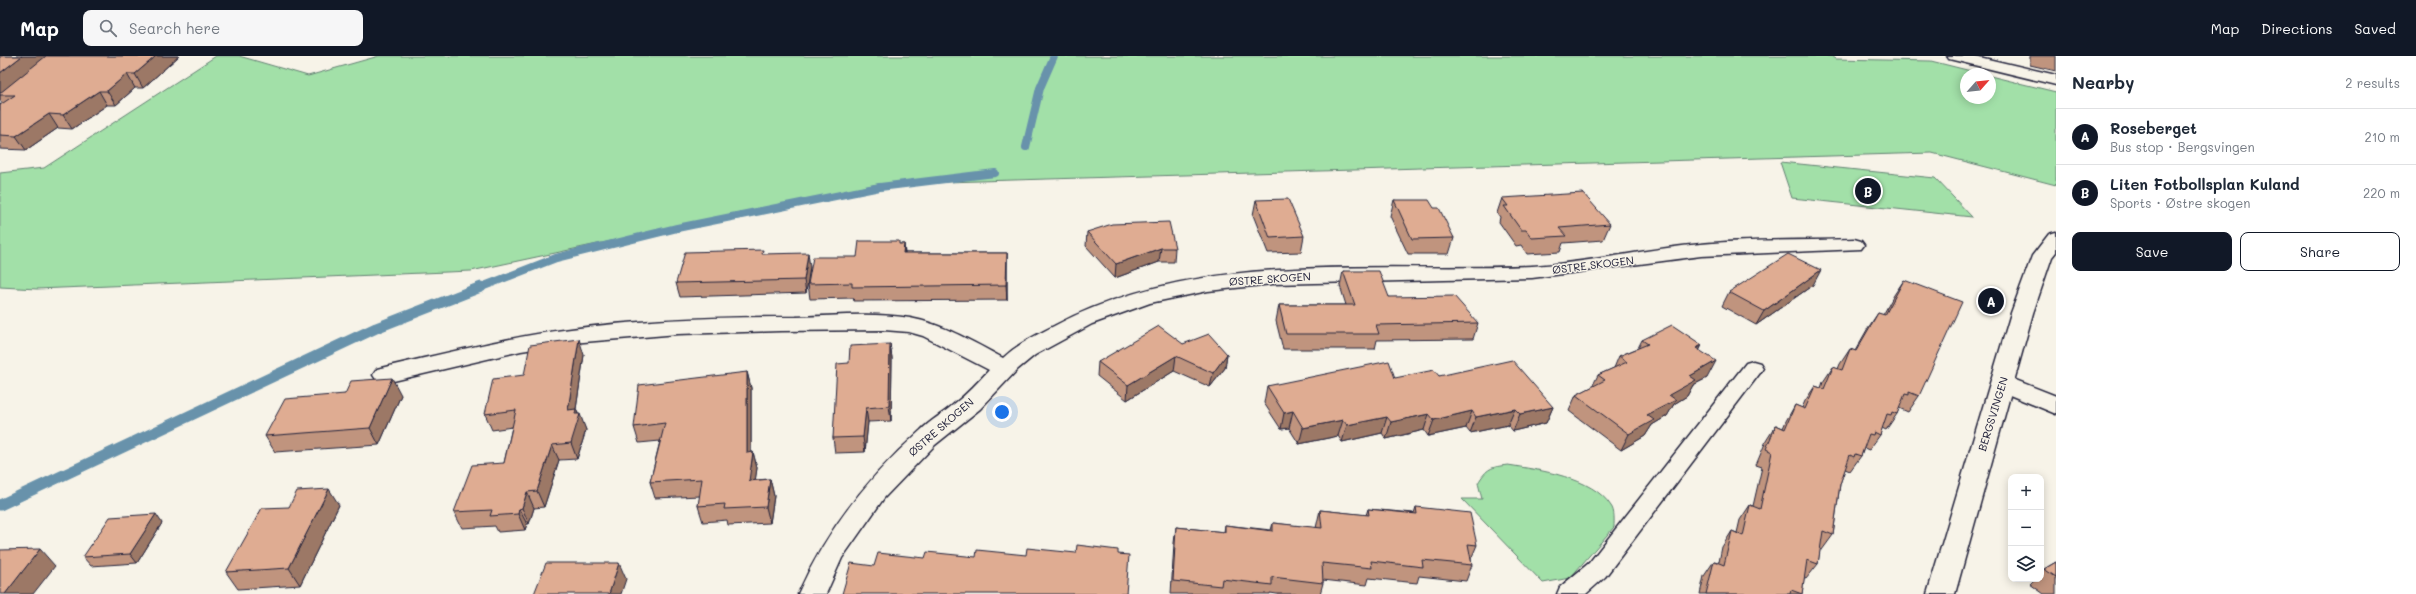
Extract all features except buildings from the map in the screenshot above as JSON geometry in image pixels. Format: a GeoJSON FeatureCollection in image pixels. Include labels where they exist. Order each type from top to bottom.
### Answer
{"type":"FeatureCollection","features":[{"type":"Feature","properties":{"kind":"street"},"geometry":{"type":"LineString","coordinates":[[0,104],[60,56]]}},
{"type":"Feature","properties":{"kind":"street"},"geometry":{"type":"LineString","coordinates":[[1955,56],[2056,80]]}},
{"type":"Feature","properties":{"kind":"street","name":"BERGSVINGEN"},"geometry":{"type":"LineString","coordinates":[[1941,594],[2022,313],[2042,256],[2056,238]]}},
{"type":"Feature","properties":{"kind":"street","name":"ØSTRE SKOGEN"},"geometry":{"type":"LineString","coordinates":[[812,594],[821,570],[862,506],[927,438],[965,409],[1004,368],[1053,334],[1106,309],[1162,292],[1243,279],[1295,276],[1531,272],[1582,268],[1700,250],[1854,245]]}},
{"type":"Feature","properties":{"kind":"street"},"geometry":{"type":"LineString","coordinates":[[386,374],[521,344],[572,336],[678,327],[787,324],[909,325],[930,330],[1004,368]]}},
{"type":"Feature","properties":{"kind":"street"},"geometry":{"type":"LineString","coordinates":[[2003,383],[2056,406]]}},
{"type":"Feature","properties":{"kind":"lane"},"geometry":{"type":"LineString","coordinates":[[1569,594],[1597,570],[1616,547],[1646,504],[1753,368]]}},
{"type":"Feature","properties":{"kind":"green space"},"geometry":{"type":"Polygon","coordinates":[[[216,56],[239,56],[308,76],[379,56],[1832,56],[1836,59],[1931,61],[1960,68],[1960,104],[1996,104],[1996,77],[2056,92],[2056,185],[1932,153],[878,184],[471,271],[37,289],[0,287],[0,173],[44,168],[216,56]]]}},
{"type":"Feature","properties":{"kind":"green space"},"geometry":{"type":"Polygon","coordinates":[[[1780,162],[1935,178],[1972,217],[1792,198],[1780,162]]]}},
{"type":"Feature","properties":{"kind":"green space"},"geometry":{"type":"Polygon","coordinates":[[[1508,465],[1535,469],[1564,476],[1592,488],[1603,496],[1611,506],[1614,516],[1614,527],[1570,578],[1543,583],[1462,499],[1482,499],[1478,483],[1484,474],[1490,469],[1508,465]]]}},
{"type":"Feature","properties":{"kind":"waterway"},"geometry":{"type":"LineString","coordinates":[[1026,147],[1040,88],[1054,56]]}},
{"type":"Feature","properties":{"kind":"waterway"},"geometry":{"type":"LineString","coordinates":[[479,288],[556,258],[677,228],[880,187],[995,173]]}},
{"type":"Feature","properties":{"kind":"waterway"},"geometry":{"type":"LineString","coordinates":[[0,505],[376,328],[481,287]]}},
{"type":"Feature","properties":{"kind":"place","name":"Liten Fotbollsplan Kuland"},"geometry":{"type":"Point","coordinates":[1868,191]}},
{"type":"Feature","properties":{"kind":"place","name":"Roseberget"},"geometry":{"type":"Point","coordinates":[1991,301]}}]}
